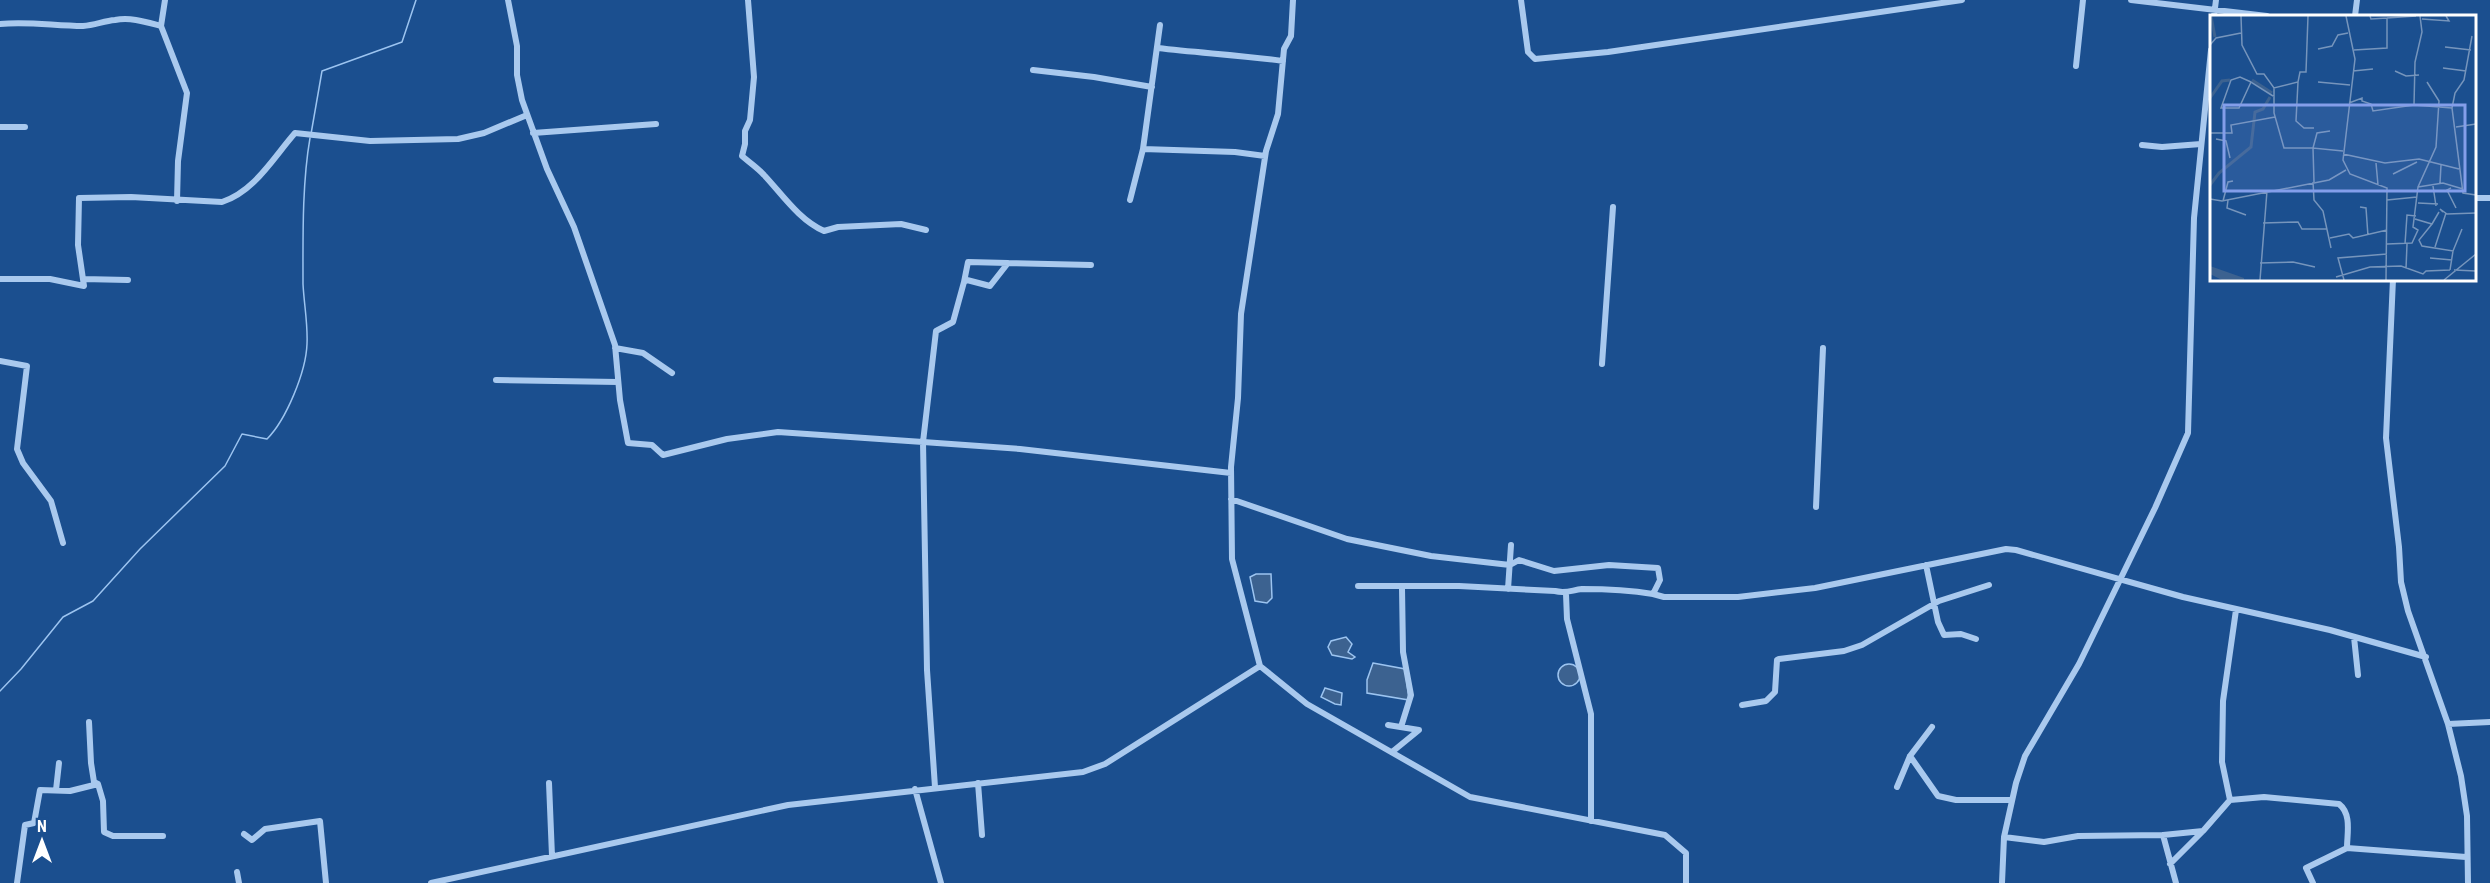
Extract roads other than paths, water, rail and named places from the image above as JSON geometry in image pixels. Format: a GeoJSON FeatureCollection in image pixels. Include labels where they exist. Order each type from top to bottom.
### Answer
{"type":"FeatureCollection","features":[{"type":"Feature","properties":{"kind":"street"},"geometry":{"type":"LineString","coordinates":[[165,0],[161,26],[187,93],[178,161],[177,201]]}},
{"type":"Feature","properties":{"kind":"street"},"geometry":{"type":"LineString","coordinates":[[508,0],[517,46],[517,75],[527,115],[547,169],[574,227],[615,348],[626,442],[652,445],[663,455],[727,439],[778,432],[1031,450],[1231,473]]}},
{"type":"Feature","properties":{"kind":"street"},"geometry":{"type":"LineString","coordinates":[[748,0],[754,77],[750,120],[745,131],[742,156],[762,172],[794,208],[815,227],[824,231],[838,226],[900,224],[926,230]]}},
{"type":"Feature","properties":{"kind":"street"},"geometry":{"type":"LineString","coordinates":[[1293,0],[1291,36],[1284,49],[1278,114],[1265,156],[1240,315],[1238,398],[1231,473],[1232,558],[1260,666],[1307,704],[1470,796],[1665,835],[1686,853],[1686,883]]}},
{"type":"Feature","properties":{"kind":"street"},"geometry":{"type":"LineString","coordinates":[[1521,0],[1527,52],[1535,59],[1608,52],[1962,0]]}},
{"type":"Feature","properties":{"kind":"street"},"geometry":{"type":"LineString","coordinates":[[2076,66],[2083,0]]}},
{"type":"Feature","properties":{"kind":"street"},"geometry":{"type":"LineString","coordinates":[[2131,0],[2215,13],[2250,15]]}},
{"type":"Feature","properties":{"kind":"street"},"geometry":{"type":"LineString","coordinates":[[2215,13],[2216,0]]}},
{"type":"Feature","properties":{"kind":"street"},"geometry":{"type":"LineString","coordinates":[[2355,15],[2357,0]]}},
{"type":"Feature","properties":{"kind":"street"},"geometry":{"type":"LineString","coordinates":[[0,24],[26,21],[45,25],[84,26],[100,25],[115,20],[138,20],[161,26]]}},
{"type":"Feature","properties":{"kind":"street"},"geometry":{"type":"LineString","coordinates":[[1130,200],[1143,149],[1160,25]]}},
{"type":"Feature","properties":{"kind":"street"},"geometry":{"type":"LineString","coordinates":[[1158,48],[1283,61]]}},
{"type":"Feature","properties":{"kind":"street"},"geometry":{"type":"LineString","coordinates":[[2002,883],[2004,837],[2025,756],[2079,664],[2188,433],[2194,218],[2210,59]]}},
{"type":"Feature","properties":{"kind":"street"},"geometry":{"type":"LineString","coordinates":[[1033,70],[1152,87]]}},
{"type":"Feature","properties":{"kind":"street"},"geometry":{"type":"LineString","coordinates":[[0,279],[50,279],[84,286],[78,245],[79,198],[131,197],[222,202],[235,198],[259,178],[295,133],[370,141],[458,139],[484,133],[527,115]]}},
{"type":"Feature","properties":{"kind":"street"},"geometry":{"type":"LineString","coordinates":[[533,133],[656,124]]}},
{"type":"Feature","properties":{"kind":"street"},"geometry":{"type":"LineString","coordinates":[[0,127],[25,128]]}},
{"type":"Feature","properties":{"kind":"street"},"geometry":{"type":"LineString","coordinates":[[2142,146],[2201,144]]}},
{"type":"Feature","properties":{"kind":"street"},"geometry":{"type":"LineString","coordinates":[[1143,149],[1235,152],[1265,156]]}},
{"type":"Feature","properties":{"kind":"street"},"geometry":{"type":"LineString","coordinates":[[1602,364],[1613,207]]}},
{"type":"Feature","properties":{"kind":"street"},"geometry":{"type":"LineString","coordinates":[[935,787],[927,670],[923,442],[936,332],[953,322],[968,262],[1091,265]]}},
{"type":"Feature","properties":{"kind":"street"},"geometry":{"type":"LineString","coordinates":[[964,282],[967,280],[990,285],[1008,263]]}},
{"type":"Feature","properties":{"kind":"street"},"geometry":{"type":"LineString","coordinates":[[83,279],[128,280]]}},
{"type":"Feature","properties":{"kind":"street"},"geometry":{"type":"LineString","coordinates":[[2393,280],[2386,438],[2401,582],[2408,610],[2448,724],[2461,776],[2467,816],[2468,883]]}},
{"type":"Feature","properties":{"kind":"street"},"geometry":{"type":"LineString","coordinates":[[615,348],[643,353],[672,373]]}},
{"type":"Feature","properties":{"kind":"street"},"geometry":{"type":"LineString","coordinates":[[1816,507],[1823,348]]}},
{"type":"Feature","properties":{"kind":"street"},"geometry":{"type":"LineString","coordinates":[[0,361],[27,366],[17,449],[23,463],[51,501],[63,543]]}},
{"type":"Feature","properties":{"kind":"street"},"geometry":{"type":"LineString","coordinates":[[496,380],[618,382]]}},
{"type":"Feature","properties":{"kind":"street"},"geometry":{"type":"LineString","coordinates":[[1231,499],[1347,539],[1431,556],[1509,565],[1519,560],[1554,571],[1610,565],[1658,568],[1660,580],[1653,594]]}},
{"type":"Feature","properties":{"kind":"street"},"geometry":{"type":"LineString","coordinates":[[1508,589],[1511,544]]}},
{"type":"Feature","properties":{"kind":"street"},"geometry":{"type":"LineString","coordinates":[[1358,586],[1402,588],[1459,586],[1555,591],[1566,594],[1578,589],[1620,589],[1664,597],[1738,597],[1815,588],[2006,549],[2426,657]]}},
{"type":"Feature","properties":{"kind":"street"},"geometry":{"type":"LineString","coordinates":[[1926,565],[1938,622],[1944,635],[1961,634],[1976,639]]}},
{"type":"Feature","properties":{"kind":"street"},"geometry":{"type":"LineString","coordinates":[[1742,705],[1766,701],[1775,692],[1777,660],[1779,659],[1853,648],[1939,601],[1989,585]]}},
{"type":"Feature","properties":{"kind":"street"},"geometry":{"type":"LineString","coordinates":[[1401,727],[1412,695],[1403,652],[1402,588]]}},
{"type":"Feature","properties":{"kind":"street"},"geometry":{"type":"LineString","coordinates":[[1566,594],[1567,619],[1591,714],[1591,821]]}},
{"type":"Feature","properties":{"kind":"street"},"geometry":{"type":"LineString","coordinates":[[2229,800],[2222,762],[2223,701],[2236,610]]}},
{"type":"Feature","properties":{"kind":"street"},"geometry":{"type":"LineString","coordinates":[[2354,637],[2358,675]]}},
{"type":"Feature","properties":{"kind":"street"},"geometry":{"type":"LineString","coordinates":[[431,883],[788,805],[1083,772],[1106,764],[1260,666]]}},
{"type":"Feature","properties":{"kind":"street"},"geometry":{"type":"LineString","coordinates":[[89,722],[91,763],[94,782],[98,784],[103,801],[104,832],[113,836],[163,836]]}},
{"type":"Feature","properties":{"kind":"street"},"geometry":{"type":"LineString","coordinates":[[2448,724],[2490,722]]}},
{"type":"Feature","properties":{"kind":"street"},"geometry":{"type":"LineString","coordinates":[[1388,724],[1419,730],[1392,752]]}},
{"type":"Feature","properties":{"kind":"street"},"geometry":{"type":"LineString","coordinates":[[1897,787],[1910,756],[1932,727]]}},
{"type":"Feature","properties":{"kind":"street"},"geometry":{"type":"LineString","coordinates":[[1910,756],[1938,796],[1956,800],[2012,800]]}},
{"type":"Feature","properties":{"kind":"street"},"geometry":{"type":"LineString","coordinates":[[56,790],[59,763]]}},
{"type":"Feature","properties":{"kind":"street"},"geometry":{"type":"LineString","coordinates":[[549,783],[552,856]]}},
{"type":"Feature","properties":{"kind":"street"},"geometry":{"type":"LineString","coordinates":[[978,783],[982,835]]}},
{"type":"Feature","properties":{"kind":"street"},"geometry":{"type":"LineString","coordinates":[[17,883],[25,825],[34,823],[40,790],[70,791],[98,784]]}},
{"type":"Feature","properties":{"kind":"street"},"geometry":{"type":"LineString","coordinates":[[915,789],[941,883]]}},
{"type":"Feature","properties":{"kind":"street"},"geometry":{"type":"LineString","coordinates":[[2170,864],[2203,831],[2229,800],[2264,797],[2339,804],[2348,816],[2347,848]]}},
{"type":"Feature","properties":{"kind":"street"},"geometry":{"type":"LineString","coordinates":[[244,834],[252,840],[265,829],[320,821],[327,883]]}},
{"type":"Feature","properties":{"kind":"street"},"geometry":{"type":"LineString","coordinates":[[2004,837],[2044,842],[2078,836],[2163,835],[2203,831]]}},
{"type":"Feature","properties":{"kind":"street"},"geometry":{"type":"LineString","coordinates":[[2163,835],[2176,883]]}},
{"type":"Feature","properties":{"kind":"street"},"geometry":{"type":"LineString","coordinates":[[2313,883],[2306,868],[2347,848],[2466,857]]}},
{"type":"Feature","properties":{"kind":"street"},"geometry":{"type":"LineString","coordinates":[[237,872],[239,883]]}},
{"type":"Feature","properties":{"kind":"water"},"geometry":{"type":"Polygon","coordinates":[[[1256,574],[1271,574],[1272,598],[1267,603],[1255,601],[1250,577],[1256,574]]]}},
{"type":"Feature","properties":{"kind":"water"},"geometry":{"type":"Polygon","coordinates":[[[1346,637],[1352,644],[1348,652],[1355,657],[1352,659],[1332,655],[1328,647],[1331,641],[1346,637]]]}},
{"type":"Feature","properties":{"kind":"water"},"geometry":{"type":"Polygon","coordinates":[[[1373,663],[1405,669],[1409,700],[1367,693],[1367,680],[1373,663]]]}},
{"type":"Feature","properties":{"kind":"water"},"geometry":{"type":"Polygon","coordinates":[[[1569,664],[1577,667],[1580,675],[1577,683],[1569,686],[1561,683],[1558,675],[1561,667],[1569,664]]]}},
{"type":"Feature","properties":{"kind":"water"},"geometry":{"type":"Polygon","coordinates":[[[1325,688],[1342,693],[1341,705],[1321,697],[1325,688]]]}},
{"type":"Feature","properties":{"kind":"waterway"},"geometry":{"type":"LineString","coordinates":[[311,134],[322,71],[402,42],[416,0]]}},
{"type":"Feature","properties":{"kind":"waterway"},"geometry":{"type":"LineString","coordinates":[[0,691],[63,617],[93,601],[140,549],[225,466],[242,434],[267,439],[288,408],[303,368],[307,344],[303,284],[303,230],[304,192],[310,138]]}}]}
